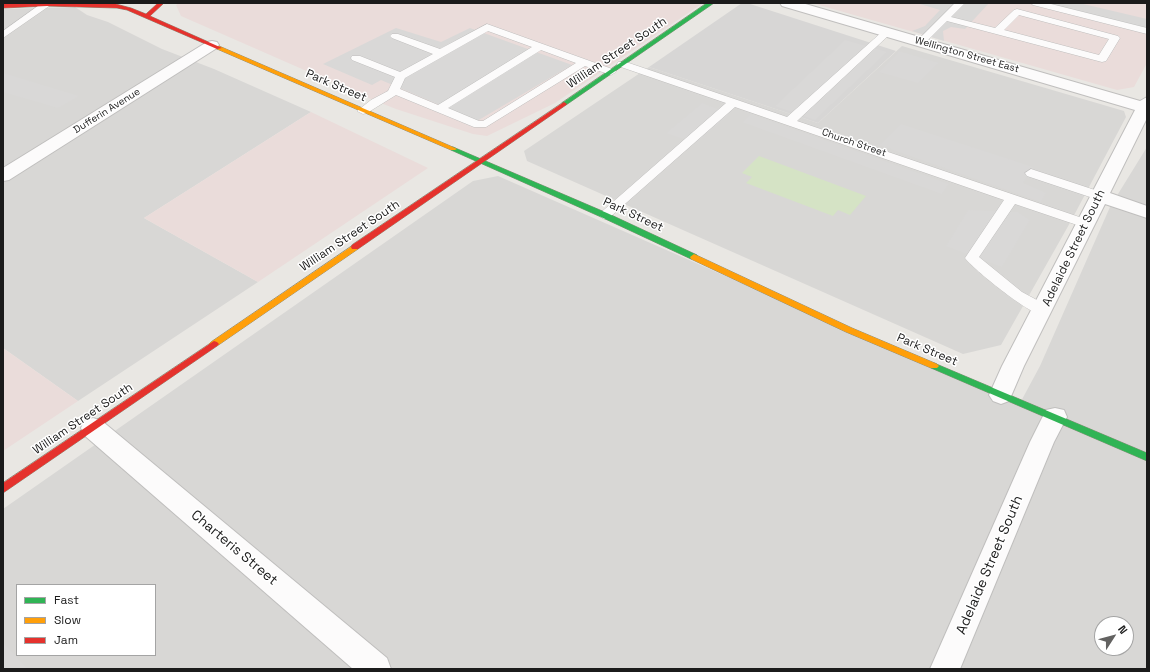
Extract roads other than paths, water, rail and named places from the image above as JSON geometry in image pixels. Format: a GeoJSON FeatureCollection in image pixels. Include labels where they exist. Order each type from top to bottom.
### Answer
{"type":"FeatureCollection","features":[{"type":"Feature","properties":{"kind":"street","name":"Park Street"},"geometry":{"type":"LineString","coordinates":[[106,3],[120,6],[212,45],[604,215],[849,330],[1147,457]]}},
{"type":"Feature","properties":{"kind":"street"},"geometry":{"type":"LineString","coordinates":[[146,17],[162,3]]}},
{"type":"Feature","properties":{"kind":"street","name":"William Street South"},"geometry":{"type":"LineString","coordinates":[[3,489],[711,3]]}},
{"type":"Feature","properties":{"kind":"street","name":"Wellington Street East"},"geometry":{"type":"LineString","coordinates":[[787,3],[1146,106]]}},
{"type":"Feature","properties":{"kind":"street"},"geometry":{"type":"LineString","coordinates":[[3,6],[47,4],[120,6]]}},
{"type":"Feature","properties":{"kind":"street","name":"Dufferin Avenue"},"geometry":{"type":"LineString","coordinates":[[3,176],[212,45]]}},
{"type":"Feature","properties":{"kind":"street","name":"Adelaide Street South"},"geometry":{"type":"LineString","coordinates":[[1001,395],[1013,366],[1043,310],[1146,106]]}},
{"type":"Feature","properties":{"kind":"street"},"geometry":{"type":"LineString","coordinates":[[1100,196],[1147,212]]}},
{"type":"Feature","properties":{"kind":"street","name":"Adelaide Street South"},"geometry":{"type":"LineString","coordinates":[[945,669],[1042,442],[1055,417]]}},
{"type":"Feature","properties":{"kind":"street","name":"Charteris Street"},"geometry":{"type":"LineString","coordinates":[[93,428],[376,669]]}},
{"type":"Feature","properties":{"kind":"lane"},"geometry":{"type":"LineString","coordinates":[[921,42],[960,3]]}},
{"type":"Feature","properties":{"kind":"lane"},"geometry":{"type":"LineString","coordinates":[[1036,3],[1147,31]]}},
{"type":"Feature","properties":{"kind":"lane"},"geometry":{"type":"LineString","coordinates":[[1060,3],[1147,24]]}},
{"type":"Feature","properties":{"kind":"lane"},"geometry":{"type":"LineString","coordinates":[[3,35],[47,4]]}},
{"type":"Feature","properties":{"kind":"lane"},"geometry":{"type":"LineString","coordinates":[[945,18],[997,32],[1102,59],[1114,38],[1017,12],[997,32]]}},
{"type":"Feature","properties":{"kind":"lane"},"geometry":{"type":"LineString","coordinates":[[363,111],[394,90],[401,76],[487,27],[611,72]]}},
{"type":"Feature","properties":{"kind":"lane"},"geometry":{"type":"LineString","coordinates":[[790,121],[887,32]]}},
{"type":"Feature","properties":{"kind":"lane"},"geometry":{"type":"LineString","coordinates":[[395,36],[440,53]]}},
{"type":"Feature","properties":{"kind":"lane"},"geometry":{"type":"LineString","coordinates":[[439,109],[540,46]]}},
{"type":"Feature","properties":{"kind":"lane"},"geometry":{"type":"LineString","coordinates":[[356,58],[401,76]]}},
{"type":"Feature","properties":{"kind":"lane"},"geometry":{"type":"LineString","coordinates":[[394,90],[478,125],[486,124],[584,62]]}},
{"type":"Feature","properties":{"kind":"lane","name":"Church Street"},"geometry":{"type":"LineString","coordinates":[[622,64],[733,104],[790,121],[1086,224]]}},
{"type":"Feature","properties":{"kind":"lane"},"geometry":{"type":"LineString","coordinates":[[604,215],[733,104]]}},
{"type":"Feature","properties":{"kind":"lane"},"geometry":{"type":"LineString","coordinates":[[1031,173],[1100,196]]}},
{"type":"Feature","properties":{"kind":"lane"},"geometry":{"type":"LineString","coordinates":[[1012,198],[972,258],[1017,294],[1043,310]]}}]}
